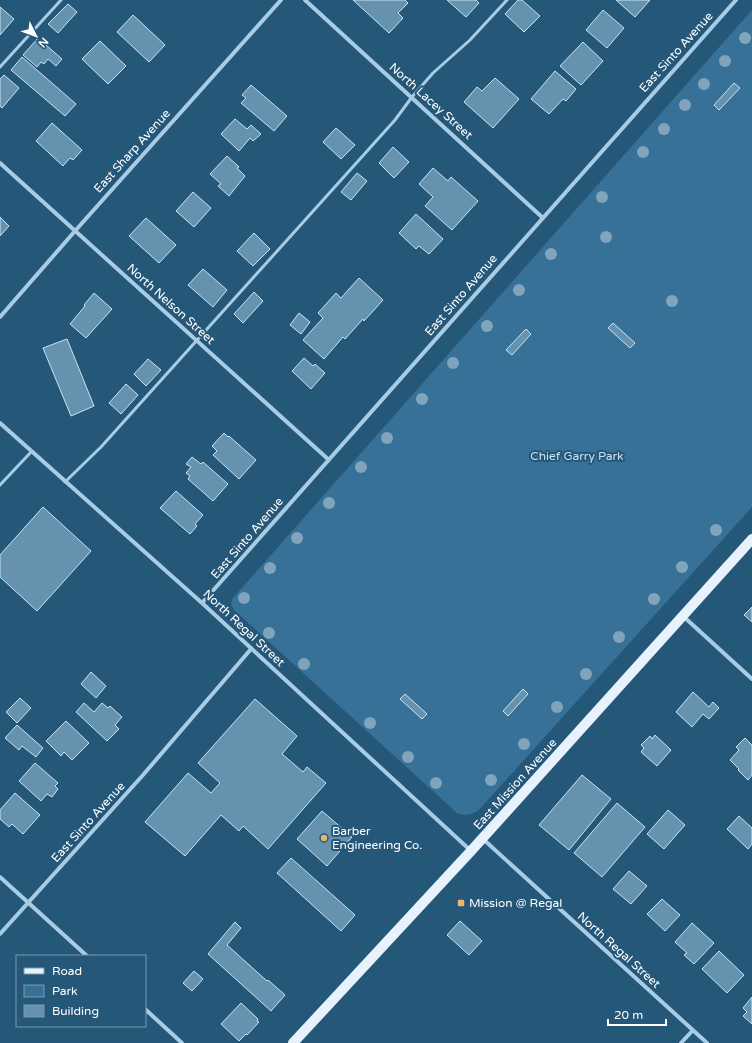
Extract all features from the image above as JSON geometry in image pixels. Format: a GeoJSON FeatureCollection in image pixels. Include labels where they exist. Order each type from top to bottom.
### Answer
{"type":"FeatureCollection","features":[{"type":"Feature","properties":{"kind":"main road","name":"East Mission Avenue"},"geometry":{"type":"LineString","coordinates":[[293,1043],[483,839],[752,538]]}},
{"type":"Feature","properties":{"kind":"street","name":"East Sharp Avenue"},"geometry":{"type":"LineString","coordinates":[[0,317],[75,230],[281,0]]}},
{"type":"Feature","properties":{"kind":"street","name":"North Lacey Street"},"geometry":{"type":"LineString","coordinates":[[305,0],[543,218]]}},
{"type":"Feature","properties":{"kind":"street","name":"East Sinto Avenue"},"geometry":{"type":"LineString","coordinates":[[202,603],[736,0]]}},
{"type":"Feature","properties":{"kind":"street","name":"North Nelson Street"},"geometry":{"type":"LineString","coordinates":[[0,163],[329,460]]}},
{"type":"Feature","properties":{"kind":"street","name":"North Regal Street"},"geometry":{"type":"LineString","coordinates":[[0,423],[202,603],[471,851]]}},
{"type":"Feature","properties":{"kind":"street"},"geometry":{"type":"LineString","coordinates":[[683,616],[752,679]]}},
{"type":"Feature","properties":{"kind":"street","name":"East Sinto Avenue"},"geometry":{"type":"LineString","coordinates":[[0,934],[143,775],[251,649]]}},
{"type":"Feature","properties":{"kind":"street","name":"North Regal Street"},"geometry":{"type":"LineString","coordinates":[[483,839],[707,1043]]}},
{"type":"Feature","properties":{"kind":"street"},"geometry":{"type":"LineString","coordinates":[[0,877],[86,955]]}},
{"type":"Feature","properties":{"kind":"street"},"geometry":{"type":"LineString","coordinates":[[146,1010],[182,1043]]}},
{"type":"Feature","properties":{"kind":"street"},"geometry":{"type":"LineString","coordinates":[[681,1043],[693,1030]]}},
{"type":"Feature","properties":{"kind":"lane"},"geometry":{"type":"LineString","coordinates":[[0,67],[61,0]]}},
{"type":"Feature","properties":{"kind":"lane"},"geometry":{"type":"LineString","coordinates":[[66,482],[197,341],[395,120],[412,97],[433,73],[470,40],[507,0]]}},
{"type":"Feature","properties":{"kind":"lane"},"geometry":{"type":"LineString","coordinates":[[0,485],[32,451]]}},
{"type":"Feature","properties":{"kind":"green space","name":"Chief Garry Park"},"geometry":{"type":"Polygon","coordinates":[[[752,10],[752,507],[478,811],[468,815],[457,813],[234,610],[231,604],[233,598],[752,10]]]}},
{"type":"Feature","properties":{"kind":"building"},"geometry":{"type":"Polygon","coordinates":[[[353,0],[405,0],[408,3],[398,13],[403,18],[389,33],[353,0]]]}},
{"type":"Feature","properties":{"kind":"building"},"geometry":{"type":"Polygon","coordinates":[[[447,0],[476,0],[479,3],[466,17],[447,0]]]}},
{"type":"Feature","properties":{"kind":"building"},"geometry":{"type":"Polygon","coordinates":[[[518,0],[522,0],[540,16],[524,32],[505,14],[518,0]]]}},
{"type":"Feature","properties":{"kind":"building"},"geometry":{"type":"Polygon","coordinates":[[[616,0],[650,0],[635,17],[616,0]]]}},
{"type":"Feature","properties":{"kind":"building"},"geometry":{"type":"Polygon","coordinates":[[[68,4],[77,12],[58,33],[48,24],[68,4]]]}},
{"type":"Feature","properties":{"kind":"building"},"geometry":{"type":"Polygon","coordinates":[[[0,7],[14,19],[0,35],[0,7]]]}},
{"type":"Feature","properties":{"kind":"building"},"geometry":{"type":"Polygon","coordinates":[[[603,10],[624,28],[607,48],[586,30],[603,10]]]}},
{"type":"Feature","properties":{"kind":"building"},"geometry":{"type":"Polygon","coordinates":[[[133,15],[165,45],[149,62],[117,32],[133,15]]]}},
{"type":"Feature","properties":{"kind":"building"},"geometry":{"type":"Polygon","coordinates":[[[38,38],[62,59],[56,66],[48,59],[44,64],[41,62],[37,67],[23,55],[38,38]]]}},
{"type":"Feature","properties":{"kind":"building"},"geometry":{"type":"Polygon","coordinates":[[[100,41],[126,66],[108,84],[82,59],[100,41]]]}},
{"type":"Feature","properties":{"kind":"building"},"geometry":{"type":"Polygon","coordinates":[[[583,42],[603,61],[581,85],[560,66],[583,42]]]}},
{"type":"Feature","properties":{"kind":"building"},"geometry":{"type":"Polygon","coordinates":[[[22,57],[76,104],[65,116],[11,70],[22,57]]]}},
{"type":"Feature","properties":{"kind":"building"},"geometry":{"type":"Polygon","coordinates":[[[555,71],[576,89],[566,101],[563,99],[549,114],[531,99],[555,71]]]}},
{"type":"Feature","properties":{"kind":"building"},"geometry":{"type":"Polygon","coordinates":[[[4,75],[19,88],[2,108],[0,106],[0,79],[4,75]]]}},
{"type":"Feature","properties":{"kind":"building"},"geometry":{"type":"Polygon","coordinates":[[[495,78],[519,99],[493,128],[464,102],[477,87],[482,91],[495,78]]]}},
{"type":"Feature","properties":{"kind":"building"},"geometry":{"type":"Polygon","coordinates":[[[734,83],[740,88],[719,110],[714,105],[734,83]]]}},
{"type":"Feature","properties":{"kind":"building"},"geometry":{"type":"Polygon","coordinates":[[[251,85],[287,116],[274,131],[241,103],[246,98],[242,95],[251,85]]]}},
{"type":"Feature","properties":{"kind":"building"},"geometry":{"type":"Polygon","coordinates":[[[235,119],[247,129],[251,125],[261,134],[253,141],[250,138],[239,151],[221,134],[235,119]]]}},
{"type":"Feature","properties":{"kind":"building"},"geometry":{"type":"Polygon","coordinates":[[[52,123],[82,150],[73,160],[70,158],[63,166],[36,141],[52,123]]]}},
{"type":"Feature","properties":{"kind":"building"},"geometry":{"type":"Polygon","coordinates":[[[336,128],[355,145],[341,159],[323,142],[336,128]]]}},
{"type":"Feature","properties":{"kind":"building"},"geometry":{"type":"Polygon","coordinates":[[[393,147],[409,162],[394,178],[379,163],[393,147]]]}},
{"type":"Feature","properties":{"kind":"building"},"geometry":{"type":"Polygon","coordinates":[[[227,156],[239,167],[237,168],[245,176],[229,196],[218,186],[221,184],[210,174],[227,156]]]}},
{"type":"Feature","properties":{"kind":"building"},"geometry":{"type":"Polygon","coordinates":[[[433,168],[448,181],[451,177],[478,201],[452,230],[425,206],[433,197],[419,184],[433,168]]]}},
{"type":"Feature","properties":{"kind":"building"},"geometry":{"type":"Polygon","coordinates":[[[357,173],[367,181],[351,200],[341,192],[357,173]]]}},
{"type":"Feature","properties":{"kind":"building"},"geometry":{"type":"Polygon","coordinates":[[[193,192],[211,208],[194,227],[176,211],[193,192]]]}},
{"type":"Feature","properties":{"kind":"building"},"geometry":{"type":"Polygon","coordinates":[[[416,214],[443,239],[429,254],[419,246],[416,249],[399,233],[416,214]]]}},
{"type":"Feature","properties":{"kind":"building"},"geometry":{"type":"Polygon","coordinates":[[[0,217],[9,226],[0,236],[0,217]]]}},
{"type":"Feature","properties":{"kind":"building"},"geometry":{"type":"Polygon","coordinates":[[[146,218],[176,245],[159,263],[129,236],[146,218]]]}},
{"type":"Feature","properties":{"kind":"building"},"geometry":{"type":"Polygon","coordinates":[[[254,233],[270,249],[253,266],[237,251],[254,233]]]}},
{"type":"Feature","properties":{"kind":"building"},"geometry":{"type":"Polygon","coordinates":[[[203,269],[227,290],[213,307],[188,285],[203,269]]]}},
{"type":"Feature","properties":{"kind":"building"},"geometry":{"type":"Polygon","coordinates":[[[359,278],[383,300],[345,339],[343,337],[324,359],[303,340],[323,318],[318,313],[336,293],[341,298],[359,278]]]}},
{"type":"Feature","properties":{"kind":"building"},"geometry":{"type":"Polygon","coordinates":[[[254,292],[263,301],[243,323],[234,314],[254,292]]]}},
{"type":"Feature","properties":{"kind":"building"},"geometry":{"type":"Polygon","coordinates":[[[94,293],[112,309],[86,338],[70,324],[94,293]]]}},
{"type":"Feature","properties":{"kind":"building"},"geometry":{"type":"Polygon","coordinates":[[[299,313],[310,322],[301,334],[290,325],[299,313]]]}},
{"type":"Feature","properties":{"kind":"building"},"geometry":{"type":"Polygon","coordinates":[[[613,323],[635,343],[630,348],[608,328],[613,323]]]}},
{"type":"Feature","properties":{"kind":"building"},"geometry":{"type":"Polygon","coordinates":[[[526,329],[531,334],[512,355],[506,350],[526,329]]]}},
{"type":"Feature","properties":{"kind":"building"},"geometry":{"type":"Polygon","coordinates":[[[67,339],[94,406],[71,416],[43,348],[67,339]]]}},
{"type":"Feature","properties":{"kind":"building"},"geometry":{"type":"Polygon","coordinates":[[[304,358],[313,366],[315,364],[325,373],[311,389],[292,371],[304,358]]]}},
{"type":"Feature","properties":{"kind":"building"},"geometry":{"type":"Polygon","coordinates":[[[148,359],[161,370],[146,386],[134,374],[148,359]]]}},
{"type":"Feature","properties":{"kind":"building"},"geometry":{"type":"Polygon","coordinates":[[[126,384],[138,395],[121,414],[109,403],[126,384]]]}},
{"type":"Feature","properties":{"kind":"building"},"geometry":{"type":"Polygon","coordinates":[[[224,433],[256,460],[239,479],[213,455],[217,451],[212,446],[224,433]]]}},
{"type":"Feature","properties":{"kind":"building"},"geometry":{"type":"Polygon","coordinates":[[[192,457],[201,464],[203,462],[228,484],[213,501],[188,479],[190,476],[186,473],[191,467],[186,464],[192,457]]]}},
{"type":"Feature","properties":{"kind":"building"},"geometry":{"type":"Polygon","coordinates":[[[176,491],[203,515],[195,524],[197,526],[190,534],[160,508],[176,491]]]}},
{"type":"Feature","properties":{"kind":"building"},"geometry":{"type":"Polygon","coordinates":[[[43,507],[91,551],[37,611],[0,577],[0,555],[43,507]]]}},
{"type":"Feature","properties":{"kind":"building"},"geometry":{"type":"Polygon","coordinates":[[[752,607],[752,622],[744,615],[752,607]]]}},
{"type":"Feature","properties":{"kind":"building"},"geometry":{"type":"Polygon","coordinates":[[[91,672],[106,686],[96,698],[81,684],[91,672]]]}},
{"type":"Feature","properties":{"kind":"building"},"geometry":{"type":"Polygon","coordinates":[[[523,689],[528,694],[508,716],[503,711],[523,689]]]}},
{"type":"Feature","properties":{"kind":"building"},"geometry":{"type":"Polygon","coordinates":[[[693,692],[709,707],[713,702],[719,708],[709,719],[703,714],[692,727],[676,712],[693,692]]]}},
{"type":"Feature","properties":{"kind":"building"},"geometry":{"type":"Polygon","coordinates":[[[405,694],[427,714],[422,719],[400,699],[405,694]]]}},
{"type":"Feature","properties":{"kind":"building"},"geometry":{"type":"Polygon","coordinates":[[[20,698],[31,708],[17,723],[6,712],[20,698]]]}},
{"type":"Feature","properties":{"kind":"building"},"geometry":{"type":"Polygon","coordinates":[[[255,699],[297,736],[282,754],[303,772],[307,767],[326,783],[268,849],[243,826],[239,831],[221,815],[185,856],[145,822],[188,773],[211,793],[220,783],[198,763],[255,699]]]}},
{"type":"Feature","properties":{"kind":"building"},"geometry":{"type":"Polygon","coordinates":[[[84,703],[94,712],[102,703],[108,708],[110,706],[122,717],[115,725],[119,729],[107,741],[76,712],[84,703]]]}},
{"type":"Feature","properties":{"kind":"building"},"geometry":{"type":"Polygon","coordinates":[[[66,721],[89,743],[72,760],[64,752],[61,756],[46,741],[66,721]]]}},
{"type":"Feature","properties":{"kind":"building"},"geometry":{"type":"Polygon","coordinates":[[[17,725],[43,748],[36,757],[22,746],[19,750],[5,738],[17,725]]]}},
{"type":"Feature","properties":{"kind":"building"},"geometry":{"type":"Polygon","coordinates":[[[655,735],[671,750],[657,766],[641,752],[644,748],[641,745],[650,736],[652,739],[655,735]]]}},
{"type":"Feature","properties":{"kind":"building"},"geometry":{"type":"Polygon","coordinates":[[[745,738],[752,745],[752,775],[748,780],[730,760],[739,750],[736,747],[745,738]]]}},
{"type":"Feature","properties":{"kind":"building"},"geometry":{"type":"Polygon","coordinates":[[[35,763],[58,783],[55,786],[58,789],[52,797],[47,794],[41,801],[19,781],[35,763]]]}},
{"type":"Feature","properties":{"kind":"building"},"geometry":{"type":"Polygon","coordinates":[[[582,775],[611,799],[569,850],[539,825],[582,775]]]}},
{"type":"Feature","properties":{"kind":"building"},"geometry":{"type":"Polygon","coordinates":[[[15,793],[40,815],[23,834],[12,824],[9,827],[0,819],[0,810],[15,793]]]}},
{"type":"Feature","properties":{"kind":"building"},"geometry":{"type":"Polygon","coordinates":[[[617,803],[645,827],[602,877],[574,853],[617,803]]]}},
{"type":"Feature","properties":{"kind":"building"},"geometry":{"type":"Polygon","coordinates":[[[668,810],[685,825],[664,849],[647,834],[668,810]]]}},
{"type":"Feature","properties":{"kind":"building","name":"Barber Engineering Co."},"geometry":{"type":"Polygon","coordinates":[[[322,811],[352,837],[327,866],[297,839],[322,811]]]}},
{"type":"Feature","properties":{"kind":"building"},"geometry":{"type":"Polygon","coordinates":[[[739,816],[752,828],[752,844],[748,849],[727,829],[739,816]]]}},
{"type":"Feature","properties":{"kind":"building"},"geometry":{"type":"Polygon","coordinates":[[[291,858],[355,915],[341,931],[277,873],[291,858]]]}},
{"type":"Feature","properties":{"kind":"building"},"geometry":{"type":"Polygon","coordinates":[[[629,871],[647,886],[631,904],[613,889],[629,871]]]}},
{"type":"Feature","properties":{"kind":"building"},"geometry":{"type":"Polygon","coordinates":[[[662,899],[680,915],[665,931],[647,914],[662,899]]]}},
{"type":"Feature","properties":{"kind":"building"},"geometry":{"type":"Polygon","coordinates":[[[460,921],[482,941],[469,955],[447,935],[460,921]]]}},
{"type":"Feature","properties":{"kind":"building"},"geometry":{"type":"Polygon","coordinates":[[[235,922],[241,928],[227,945],[285,995],[271,1011],[208,954],[235,922]]]}},
{"type":"Feature","properties":{"kind":"building"},"geometry":{"type":"Polygon","coordinates":[[[692,923],[714,943],[694,964],[684,955],[687,953],[675,942],[692,923]]]}},
{"type":"Feature","properties":{"kind":"building"},"geometry":{"type":"Polygon","coordinates":[[[719,951],[744,975],[727,993],[702,969],[719,951]]]}},
{"type":"Feature","properties":{"kind":"building"},"geometry":{"type":"Polygon","coordinates":[[[194,971],[203,979],[192,991],[183,983],[194,971]]]}},
{"type":"Feature","properties":{"kind":"building"},"geometry":{"type":"Polygon","coordinates":[[[752,997],[752,1024],[743,1016],[747,1012],[743,1008],[752,997]]]}},
{"type":"Feature","properties":{"kind":"building"},"geometry":{"type":"Polygon","coordinates":[[[241,1003],[258,1019],[257,1021],[259,1022],[239,1041],[221,1024],[241,1003]]]}},
{"type":"Feature","properties":{"kind":"place","name":"Barber Engineering Co."},"geometry":{"type":"Point","coordinates":[324,838]}},
{"type":"Feature","properties":{"kind":"place","name":"Mission @ Regal"},"geometry":{"type":"Point","coordinates":[461,903]}}]}
